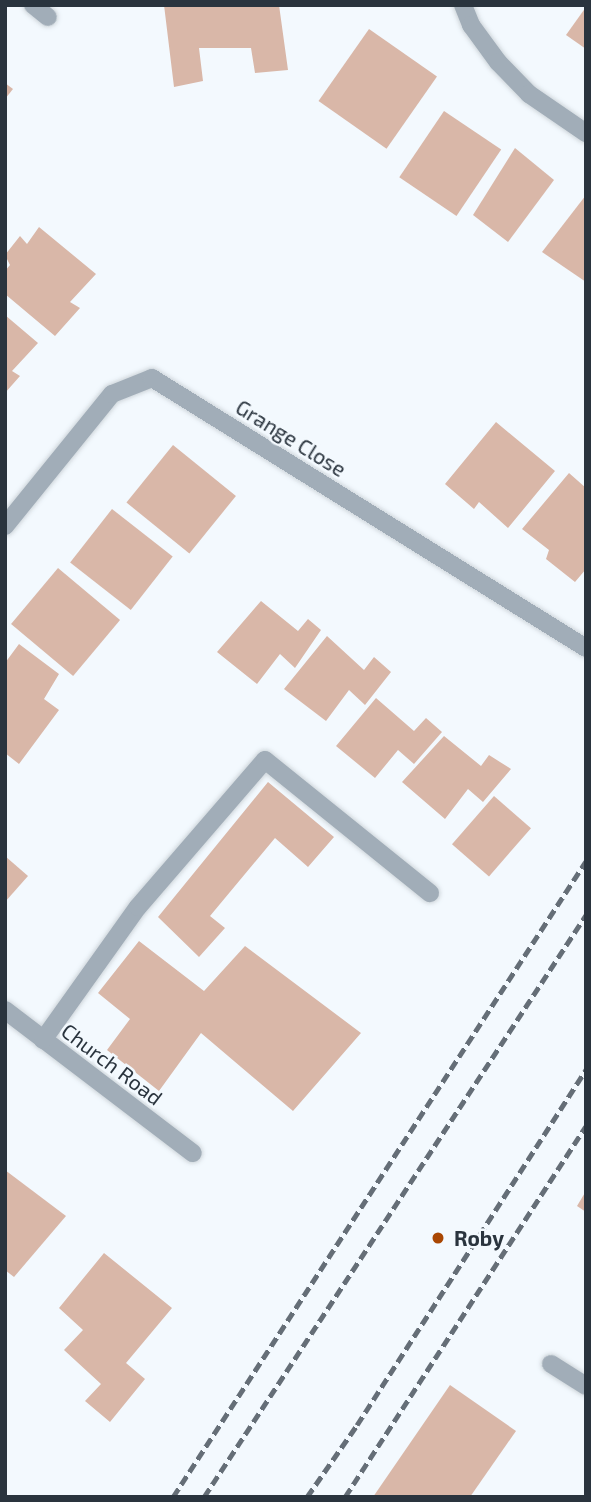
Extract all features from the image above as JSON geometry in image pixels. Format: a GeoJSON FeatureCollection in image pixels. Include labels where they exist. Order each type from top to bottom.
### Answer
{"type":"FeatureCollection","features":[{"type":"Feature","properties":{"kind":"street"},"geometry":{"type":"LineString","coordinates":[[33,5],[48,17]]}},
{"type":"Feature","properties":{"kind":"street"},"geometry":{"type":"LineString","coordinates":[[463,5],[471,24],[498,62],[529,94],[586,133]]}},
{"type":"Feature","properties":{"kind":"street","name":"Grange Close"},"geometry":{"type":"LineString","coordinates":[[5,526],[112,394],[152,378],[586,648]]}},
{"type":"Feature","properties":{"kind":"street"},"geometry":{"type":"LineString","coordinates":[[43,1040],[138,907],[265,760],[430,893]]}},
{"type":"Feature","properties":{"kind":"street","name":"Church Road"},"geometry":{"type":"LineString","coordinates":[[5,1010],[193,1153]]}},
{"type":"Feature","properties":{"kind":"street"},"geometry":{"type":"LineString","coordinates":[[551,1364],[586,1386]]}},
{"type":"Feature","properties":{"kind":"building"},"geometry":{"type":"Polygon","coordinates":[[[164,5],[279,5],[288,70],[255,73],[251,48],[199,48],[203,81],[174,87],[164,5]]]}},
{"type":"Feature","properties":{"kind":"building"},"geometry":{"type":"Polygon","coordinates":[[[586,7],[586,49],[566,35],[586,7]]]}},
{"type":"Feature","properties":{"kind":"building"},"geometry":{"type":"Polygon","coordinates":[[[369,29],[437,77],[387,149],[319,101],[369,29]]]}},
{"type":"Feature","properties":{"kind":"building"},"geometry":{"type":"Polygon","coordinates":[[[5,83],[13,89],[5,99],[5,83]]]}},
{"type":"Feature","properties":{"kind":"building"},"geometry":{"type":"Polygon","coordinates":[[[444,111],[501,150],[456,216],[399,177],[444,111]]]}},
{"type":"Feature","properties":{"kind":"building"},"geometry":{"type":"Polygon","coordinates":[[[515,148],[554,180],[508,242],[473,215],[515,148]]]}},
{"type":"Feature","properties":{"kind":"building"},"geometry":{"type":"Polygon","coordinates":[[[586,195],[586,282],[542,252],[586,195]]]}},
{"type":"Feature","properties":{"kind":"building"},"geometry":{"type":"Polygon","coordinates":[[[39,227],[96,274],[70,302],[80,308],[55,336],[5,294],[5,271],[10,265],[5,255],[20,236],[27,244],[39,227]]]}},
{"type":"Feature","properties":{"kind":"building"},"geometry":{"type":"Polygon","coordinates":[[[5,315],[38,343],[12,371],[20,376],[5,393],[5,315]]]}},
{"type":"Feature","properties":{"kind":"building"},"geometry":{"type":"Polygon","coordinates":[[[496,422],[555,471],[508,528],[479,502],[474,509],[445,484],[496,422]]]}},
{"type":"Feature","properties":{"kind":"building"},"geometry":{"type":"Polygon","coordinates":[[[173,445],[236,496],[189,553],[126,503],[173,445]]]}},
{"type":"Feature","properties":{"kind":"building"},"geometry":{"type":"Polygon","coordinates":[[[569,473],[586,488],[586,569],[575,582],[546,559],[549,550],[522,529],[569,473]]]}},
{"type":"Feature","properties":{"kind":"building"},"geometry":{"type":"Polygon","coordinates":[[[112,509],[173,556],[131,610],[70,563],[112,509]]]}},
{"type":"Feature","properties":{"kind":"building"},"geometry":{"type":"Polygon","coordinates":[[[58,568],[120,620],[73,676],[11,624],[58,568]]]}},
{"type":"Feature","properties":{"kind":"building"},"geometry":{"type":"Polygon","coordinates":[[[261,601],[298,631],[308,619],[321,630],[295,668],[280,654],[257,684],[217,652],[261,601]]]}},
{"type":"Feature","properties":{"kind":"building"},"geometry":{"type":"Polygon","coordinates":[[[327,636],[364,670],[374,657],[391,672],[365,705],[349,690],[326,721],[284,689],[327,636]]]}},
{"type":"Feature","properties":{"kind":"building"},"geometry":{"type":"Polygon","coordinates":[[[19,644],[59,674],[44,699],[59,710],[19,764],[5,753],[5,663],[19,644]]]}},
{"type":"Feature","properties":{"kind":"building"},"geometry":{"type":"Polygon","coordinates":[[[376,698],[414,731],[426,718],[442,732],[414,764],[398,750],[375,778],[336,746],[376,698]]]}},
{"type":"Feature","properties":{"kind":"building"},"geometry":{"type":"Polygon","coordinates":[[[444,736],[481,766],[489,755],[511,769],[483,802],[468,789],[445,819],[402,782],[444,736]]]}},
{"type":"Feature","properties":{"kind":"building"},"geometry":{"type":"Polygon","coordinates":[[[268,782],[334,837],[308,867],[275,838],[210,916],[225,928],[199,957],[158,917],[268,782]]]}},
{"type":"Feature","properties":{"kind":"building"},"geometry":{"type":"Polygon","coordinates":[[[494,796],[531,828],[489,876],[452,844],[494,796]]]}},
{"type":"Feature","properties":{"kind":"building"},"geometry":{"type":"Polygon","coordinates":[[[5,856],[28,876],[5,902],[5,856]]]}},
{"type":"Feature","properties":{"kind":"building"},"geometry":{"type":"Polygon","coordinates":[[[139,941],[204,991],[245,946],[361,1033],[293,1111],[201,1033],[159,1091],[107,1050],[130,1019],[98,993],[139,941]]]}},
{"type":"Feature","properties":{"kind":"building"},"geometry":{"type":"Polygon","coordinates":[[[5,1170],[66,1216],[14,1277],[5,1270],[5,1170]]]}},
{"type":"Feature","properties":{"kind":"building"},"geometry":{"type":"Polygon","coordinates":[[[586,1191],[586,1212],[577,1206],[586,1191]]]}},
{"type":"Feature","properties":{"kind":"building"},"geometry":{"type":"Polygon","coordinates":[[[104,1253],[172,1308],[126,1363],[145,1379],[110,1422],[85,1401],[101,1384],[64,1350],[83,1330],[59,1308],[104,1253]]]}},
{"type":"Feature","properties":{"kind":"building"},"geometry":{"type":"Polygon","coordinates":[[[450,1385],[516,1431],[470,1497],[373,1497],[450,1385]]]}},
{"type":"Feature","properties":{"kind":"railway"},"geometry":{"type":"LineString","coordinates":[[173,1497],[586,861]]}},
{"type":"Feature","properties":{"kind":"railway"},"geometry":{"type":"LineString","coordinates":[[204,1497],[586,915]]}},
{"type":"Feature","properties":{"kind":"railway"},"geometry":{"type":"LineString","coordinates":[[307,1497],[357,1425],[586,1069]]}},
{"type":"Feature","properties":{"kind":"railway"},"geometry":{"type":"LineString","coordinates":[[345,1497],[586,1126]]}},
{"type":"Feature","properties":{"kind":"place","name":"Roby"},"geometry":{"type":"Point","coordinates":[438,1238]}}]}
